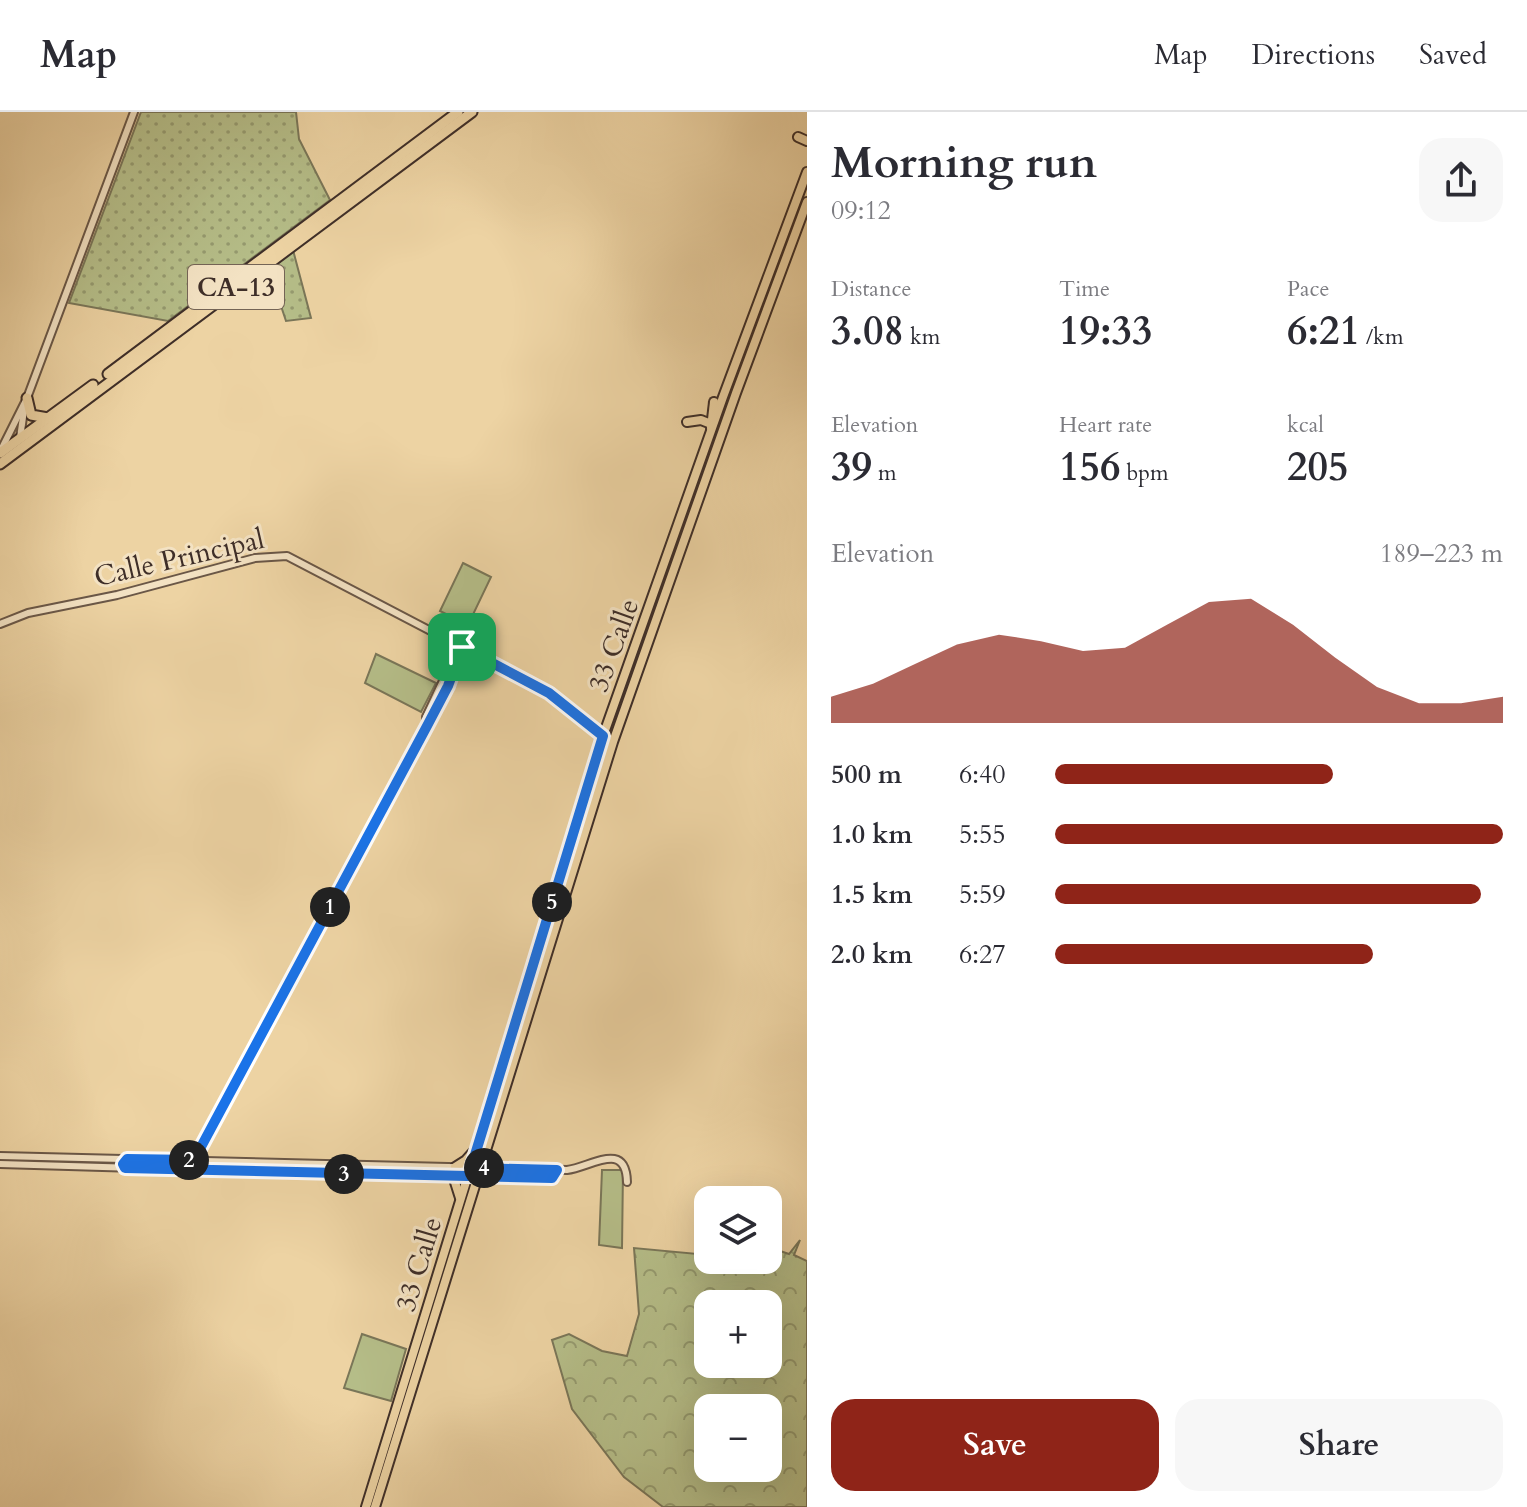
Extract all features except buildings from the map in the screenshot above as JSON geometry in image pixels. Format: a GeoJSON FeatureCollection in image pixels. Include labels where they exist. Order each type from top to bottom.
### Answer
{"type":"FeatureCollection","features":[{"type":"Feature","properties":{"kind":"highway","name":"CA-13"},"geometry":{"type":"LineString","coordinates":[[0,464],[20,444],[344,202],[458,112]]}},
{"type":"Feature","properties":{"kind":"highway","name":"CA-13"},"geometry":{"type":"LineString","coordinates":[[50,421],[85,391],[472,112]]}},
{"type":"Feature","properties":{"kind":"highway"},"geometry":{"type":"LineString","coordinates":[[26,400],[31,415],[50,421]]}},
{"type":"Feature","properties":{"kind":"highway","name":"CA-13"},"geometry":{"type":"LineString","coordinates":[[0,452],[20,444]]}},
{"type":"Feature","properties":{"kind":"main road","name":"33 Calle"},"geometry":{"type":"LineString","coordinates":[[366,1507],[461,1202],[474,1172],[478,1143],[603,736],[711,429],[807,172]]}},
{"type":"Feature","properties":{"kind":"main road"},"geometry":{"type":"LineString","coordinates":[[793,239],[804,198],[803,185]]}},
{"type":"Feature","properties":{"kind":"main road","name":"33 Calle"},"geometry":{"type":"LineString","coordinates":[[375,1507],[474,1172],[613,742],[807,202]]}},
{"type":"Feature","properties":{"kind":"main road"},"geometry":{"type":"LineString","coordinates":[[719,444],[728,405],[723,397],[733,390],[747,362]]}},
{"type":"Feature","properties":{"kind":"main road"},"geometry":{"type":"LineString","coordinates":[[711,429],[714,402]]}},
{"type":"Feature","properties":{"kind":"main road"},"geometry":{"type":"LineString","coordinates":[[687,422],[701,420],[711,429]]}},
{"type":"Feature","properties":{"kind":"main road"},"geometry":{"type":"LineString","coordinates":[[461,1202],[454,1172],[478,1143]]}},
{"type":"Feature","properties":{"kind":"street"},"geometry":{"type":"LineString","coordinates":[[0,452],[26,400],[134,112]]}},
{"type":"Feature","properties":{"kind":"street"},"geometry":{"type":"LineString","coordinates":[[20,444],[26,400]]}},
{"type":"Feature","properties":{"kind":"street","name":"Calle Principal"},"geometry":{"type":"LineString","coordinates":[[0,624],[28,613],[117,595],[255,558],[280,555],[556,697],[603,736]]}},
{"type":"Feature","properties":{"kind":"street"},"geometry":{"type":"LineString","coordinates":[[169,1169],[188,1166],[194,1160],[427,726],[426,717],[457,651],[462,647]]}},
{"type":"Feature","properties":{"kind":"street"},"geometry":{"type":"LineString","coordinates":[[0,1156],[194,1160],[454,1172]]}},
{"type":"Feature","properties":{"kind":"street"},"geometry":{"type":"LineString","coordinates":[[0,1164],[474,1172],[575,1169],[609,1158],[617,1160],[626,1172],[627,1182]]}},
{"type":"Feature","properties":{"kind":"street"},"geometry":{"type":"LineString","coordinates":[[125,1168],[123,1164],[127,1159]]}},
{"type":"Feature","properties":{"kind":"green space"},"geometry":{"type":"Polygon","coordinates":[[[141,112],[296,112],[299,139],[330,200],[168,321],[69,303],[141,112]]]}},
{"type":"Feature","properties":{"kind":"green space"},"geometry":{"type":"Polygon","coordinates":[[[293,250],[311,318],[286,321],[279,300],[274,301],[252,278],[293,250]]]}},
{"type":"Feature","properties":{"kind":"green space"},"geometry":{"type":"Polygon","coordinates":[[[463,563],[491,577],[468,625],[440,611],[463,563]]]}},
{"type":"Feature","properties":{"kind":"green space"},"geometry":{"type":"Polygon","coordinates":[[[376,654],[436,683],[421,712],[365,683],[376,654]]]}},
{"type":"Feature","properties":{"kind":"green space"},"geometry":{"type":"Polygon","coordinates":[[[602,1170],[623,1170],[622,1248],[599,1245],[602,1170]]]}},
{"type":"Feature","properties":{"kind":"green space"},"geometry":{"type":"Polygon","coordinates":[[[800,1240],[794,1255],[807,1261],[807,1507],[663,1507],[624,1477],[572,1409],[552,1340],[569,1334],[602,1351],[627,1356],[639,1314],[634,1248],[694,1254],[694,1274],[782,1274],[782,1252],[789,1254],[800,1240]]]}},
{"type":"Feature","properties":{"kind":"green space"},"geometry":{"type":"Polygon","coordinates":[[[362,1334],[406,1349],[391,1401],[344,1388],[362,1334]]]}},
{"type":"Feature","properties":{"kind":"route"},"geometry":{"type":"LineString","coordinates":[[462,647],[556,697],[603,736],[471,1168],[557,1170],[555,1175],[552,1178],[125,1168],[123,1164],[127,1159],[194,1160],[448,686],[462,647]]}}]}
